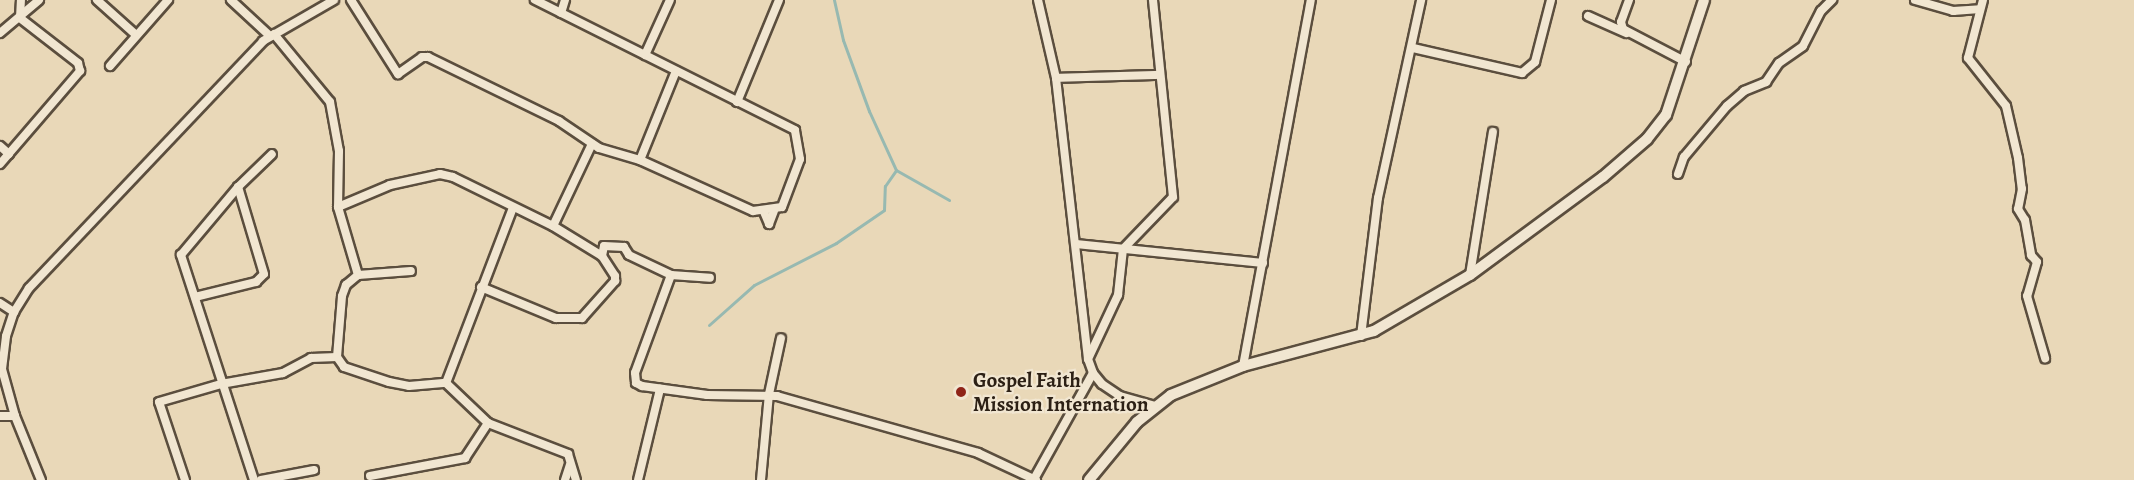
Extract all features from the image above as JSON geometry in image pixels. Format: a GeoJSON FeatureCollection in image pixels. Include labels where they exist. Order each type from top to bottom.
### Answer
{"type":"FeatureCollection","features":[{"type":"Feature","properties":{"kind":"main road"},"geometry":{"type":"LineString","coordinates":[[1089,480],[1155,406],[1188,386],[1243,366],[1361,336],[1407,314],[1470,274],[1594,185],[1647,139],[1666,115],[1686,62],[1704,0]]}},
{"type":"Feature","properties":{"kind":"street"},"geometry":{"type":"LineString","coordinates":[[20,18],[21,0]]}},
{"type":"Feature","properties":{"kind":"street"},"geometry":{"type":"LineString","coordinates":[[0,33],[39,0]]}},
{"type":"Feature","properties":{"kind":"street"},"geometry":{"type":"LineString","coordinates":[[97,0],[135,34]]}},
{"type":"Feature","properties":{"kind":"street"},"geometry":{"type":"LineString","coordinates":[[110,66],[135,34],[168,0]]}},
{"type":"Feature","properties":{"kind":"street"},"geometry":{"type":"LineString","coordinates":[[231,0],[272,35],[330,102],[339,150],[338,207],[358,275]]}},
{"type":"Feature","properties":{"kind":"street"},"geometry":{"type":"LineString","coordinates":[[41,480],[15,416],[2,369],[14,312],[29,288],[64,248],[272,35],[334,0]]}},
{"type":"Feature","properties":{"kind":"street"},"geometry":{"type":"LineString","coordinates":[[351,0],[394,72],[402,72],[418,59],[428,57],[559,122],[592,144],[640,160],[738,206],[764,212],[774,211]]}},
{"type":"Feature","properties":{"kind":"street"},"geometry":{"type":"LineString","coordinates":[[536,0],[795,130],[800,140],[796,177],[787,199],[774,211],[770,224],[764,212]]}},
{"type":"Feature","properties":{"kind":"street"},"geometry":{"type":"LineString","coordinates":[[561,13],[565,0]]}},
{"type":"Feature","properties":{"kind":"street"},"geometry":{"type":"LineString","coordinates":[[645,55],[670,0]]}},
{"type":"Feature","properties":{"kind":"street"},"geometry":{"type":"LineString","coordinates":[[737,102],[779,0]]}},
{"type":"Feature","properties":{"kind":"street"},"geometry":{"type":"LineString","coordinates":[[1038,0],[1056,78],[1088,359],[1093,373],[1120,396],[1155,406]]}},
{"type":"Feature","properties":{"kind":"street"},"geometry":{"type":"LineString","coordinates":[[1088,359],[1118,295],[1123,249],[1173,197],[1153,0]]}},
{"type":"Feature","properties":{"kind":"street"},"geometry":{"type":"LineString","coordinates":[[1243,366],[1311,0]]}},
{"type":"Feature","properties":{"kind":"street"},"geometry":{"type":"LineString","coordinates":[[1361,336],[1378,198],[1413,48],[1421,0]]}},
{"type":"Feature","properties":{"kind":"street"},"geometry":{"type":"LineString","coordinates":[[1413,48],[1522,73],[1535,62],[1551,0]]}},
{"type":"Feature","properties":{"kind":"street"},"geometry":{"type":"LineString","coordinates":[[1627,33],[1621,22],[1629,0]]}},
{"type":"Feature","properties":{"kind":"street"},"geometry":{"type":"LineString","coordinates":[[1678,174],[1684,157],[1727,106],[1744,91],[1766,82],[1779,63],[1803,46],[1821,11],[1832,0]]}},
{"type":"Feature","properties":{"kind":"street"},"geometry":{"type":"LineString","coordinates":[[1914,0],[1953,11],[1980,9]]}},
{"type":"Feature","properties":{"kind":"street"},"geometry":{"type":"LineString","coordinates":[[1983,0],[1968,58],[2006,106],[2018,158],[2022,189],[2018,209],[2025,220],[2031,255],[2037,262],[2027,296],[2044,358]]}},
{"type":"Feature","properties":{"kind":"street"},"geometry":{"type":"LineString","coordinates":[[1588,16],[1686,62]]}},
{"type":"Feature","properties":{"kind":"street"},"geometry":{"type":"LineString","coordinates":[[0,164],[80,71],[78,63],[20,18]]}},
{"type":"Feature","properties":{"kind":"street"},"geometry":{"type":"LineString","coordinates":[[640,160],[676,71]]}},
{"type":"Feature","properties":{"kind":"street"},"geometry":{"type":"LineString","coordinates":[[1056,78],[1159,75]]}},
{"type":"Feature","properties":{"kind":"street"},"geometry":{"type":"LineString","coordinates":[[1470,274],[1493,132]]}},
{"type":"Feature","properties":{"kind":"street"},"geometry":{"type":"LineString","coordinates":[[553,226],[592,144]]}},
{"type":"Feature","properties":{"kind":"street"},"geometry":{"type":"LineString","coordinates":[[0,146],[9,154]]}},
{"type":"Feature","properties":{"kind":"street"},"geometry":{"type":"LineString","coordinates":[[254,480],[181,255],[238,187],[272,154]]}},
{"type":"Feature","properties":{"kind":"street"},"geometry":{"type":"LineString","coordinates":[[338,207],[390,185],[440,174],[553,226],[602,256],[615,279],[582,318],[556,318],[481,287]]}},
{"type":"Feature","properties":{"kind":"street"},"geometry":{"type":"LineString","coordinates":[[195,297],[256,282],[264,274],[238,187]]}},
{"type":"Feature","properties":{"kind":"street"},"geometry":{"type":"LineString","coordinates":[[446,383],[513,208]]}},
{"type":"Feature","properties":{"kind":"street"},"geometry":{"type":"LineString","coordinates":[[1076,244],[1263,263]]}},
{"type":"Feature","properties":{"kind":"street"},"geometry":{"type":"LineString","coordinates":[[602,256],[604,246],[624,247],[629,255],[671,274],[710,278]]}},
{"type":"Feature","properties":{"kind":"street"},"geometry":{"type":"LineString","coordinates":[[411,271],[358,275],[346,285],[342,296],[337,357],[344,367],[409,386],[446,383],[488,423],[568,454],[576,480]]}},
{"type":"Feature","properties":{"kind":"street"},"geometry":{"type":"LineString","coordinates":[[671,274],[636,373],[636,383],[660,389],[720,396],[769,394],[978,453],[1035,479],[1093,373]]}},
{"type":"Feature","properties":{"kind":"street"},"geometry":{"type":"LineString","coordinates":[[0,303],[14,312]]}},
{"type":"Feature","properties":{"kind":"street"},"geometry":{"type":"LineString","coordinates":[[761,480],[769,394],[781,338]]}},
{"type":"Feature","properties":{"kind":"street"},"geometry":{"type":"LineString","coordinates":[[185,480],[159,402],[221,384],[283,374],[311,357],[337,357]]}},
{"type":"Feature","properties":{"kind":"street"},"geometry":{"type":"LineString","coordinates":[[638,480],[660,389]]}},
{"type":"Feature","properties":{"kind":"street"},"geometry":{"type":"LineString","coordinates":[[0,416],[15,416]]}},
{"type":"Feature","properties":{"kind":"street"},"geometry":{"type":"LineString","coordinates":[[370,476],[465,458],[488,423]]}},
{"type":"Feature","properties":{"kind":"street"},"geometry":{"type":"LineString","coordinates":[[565,480],[570,465]]}},
{"type":"Feature","properties":{"kind":"street"},"geometry":{"type":"LineString","coordinates":[[261,480],[314,470]]}},
{"type":"Feature","properties":{"kind":"waterway"},"geometry":{"type":"LineString","coordinates":[[834,0],[843,40],[869,111],[896,170],[949,200]]}},
{"type":"Feature","properties":{"kind":"waterway"},"geometry":{"type":"LineString","coordinates":[[709,325],[754,285],[836,243],[884,210],[885,186],[896,170]]}},
{"type":"Feature","properties":{"kind":"place","name":"Gospel Faith Mission Internation"},"geometry":{"type":"Point","coordinates":[961,392]}}]}
